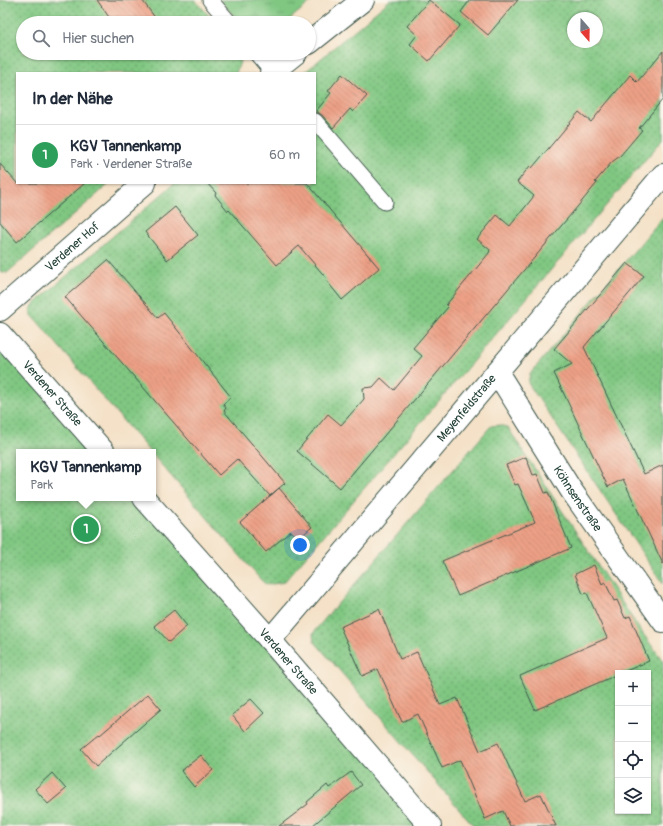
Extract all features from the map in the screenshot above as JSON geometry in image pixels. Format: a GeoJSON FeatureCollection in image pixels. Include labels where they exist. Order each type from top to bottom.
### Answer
{"type":"FeatureCollection","features":[{"type":"Feature","properties":{"kind":"street"},"geometry":{"type":"LineString","coordinates":[[316,37],[363,0]]}},
{"type":"Feature","properties":{"kind":"street"},"geometry":{"type":"LineString","coordinates":[[273,72],[288,60]]}},
{"type":"Feature","properties":{"kind":"street","name":"Meyenfeldstraße"},"geometry":{"type":"LineString","coordinates":[[270,640],[663,175]]}},
{"type":"Feature","properties":{"kind":"street","name":"Verdener Hof"},"geometry":{"type":"LineString","coordinates":[[0,310],[144,184]]}},
{"type":"Feature","properties":{"kind":"street","name":"Verdener Straße"},"geometry":{"type":"LineString","coordinates":[[1,337],[101,449]]}},
{"type":"Feature","properties":{"kind":"street","name":"Köhnsenstraße"},"geometry":{"type":"LineString","coordinates":[[497,372],[571,490],[663,621]]}},
{"type":"Feature","properties":{"kind":"street","name":"Verdener Straße"},"geometry":{"type":"LineString","coordinates":[[147,501],[270,640],[430,826]]}},
{"type":"Feature","properties":{"kind":"lane"},"geometry":{"type":"LineString","coordinates":[[210,0],[224,16]]}},
{"type":"Feature","properties":{"kind":"lane"},"geometry":{"type":"LineString","coordinates":[[262,60],[271,72]]}},
{"type":"Feature","properties":{"kind":"lane"},"geometry":{"type":"LineString","coordinates":[[316,122],[385,202]]}},
{"type":"Feature","properties":{"kind":"green space"},"geometry":{"type":"Polygon","coordinates":[[[0,0],[195,0],[210,16],[16,16],[16,60],[240,60],[240,62],[236,72],[16,72],[16,184],[109,184],[7,273],[0,272],[0,0]]]}},
{"type":"Feature","properties":{"kind":"green space"},"geometry":{"type":"Polygon","coordinates":[[[220,0],[313,0],[294,16],[234,16],[220,0]]]}},
{"type":"Feature","properties":{"kind":"green space"},"geometry":{"type":"Polygon","coordinates":[[[390,0],[663,0],[663,139],[284,582],[267,585],[261,580],[156,458],[156,449],[147,449],[31,314],[31,309],[34,304],[174,184],[316,184],[316,72],[305,72],[390,0]]]}},
{"type":"Feature","properties":{"kind":"green space"},"geometry":{"type":"Polygon","coordinates":[[[663,217],[663,584],[528,383],[530,374],[663,217]]]}},
{"type":"Feature","properties":{"kind":"green space"},"geometry":{"type":"Polygon","coordinates":[[[0,339],[101,449],[16,449],[16,501],[147,501],[430,826],[0,826],[0,339]]]}},
{"type":"Feature","properties":{"kind":"green space"},"geometry":{"type":"Polygon","coordinates":[[[500,425],[508,428],[638,627],[663,661],[663,826],[474,826],[314,641],[313,634],[491,426],[500,425]]]}},
{"type":"Feature","properties":{"kind":"building"},"geometry":{"type":"Polygon","coordinates":[[[97,0],[142,0],[154,16],[108,16],[97,0]]]}},
{"type":"Feature","properties":{"kind":"building"},"geometry":{"type":"Polygon","coordinates":[[[429,0],[460,25],[429,61],[410,44],[417,35],[407,26],[429,0]]]}},
{"type":"Feature","properties":{"kind":"building"},"geometry":{"type":"Polygon","coordinates":[[[470,0],[518,0],[488,35],[461,12],[470,0]]]}},
{"type":"Feature","properties":{"kind":"building"},"geometry":{"type":"Polygon","coordinates":[[[663,51],[663,99],[639,128],[642,130],[595,182],[597,183],[578,206],[340,488],[297,451],[328,414],[341,425],[364,399],[363,388],[373,387],[381,378],[394,390],[422,356],[413,348],[448,307],[446,305],[489,253],[490,250],[477,239],[497,215],[510,226],[534,196],[517,182],[530,166],[532,168],[579,112],[591,122],[630,75],[637,82],[663,51]]]}},
{"type":"Feature","properties":{"kind":"building"},"geometry":{"type":"Polygon","coordinates":[[[342,74],[367,96],[353,112],[350,109],[333,128],[322,115],[316,111],[331,93],[328,91],[342,74]]]}},
{"type":"Feature","properties":{"kind":"building"},"geometry":{"type":"Polygon","coordinates":[[[0,164],[16,182],[16,184],[84,184],[17,242],[0,222],[0,164]]]}},
{"type":"Feature","properties":{"kind":"building"},"geometry":{"type":"Polygon","coordinates":[[[208,184],[308,184],[379,268],[342,300],[326,280],[327,279],[299,246],[277,265],[229,210],[228,211],[215,195],[216,193],[208,184]]]}},
{"type":"Feature","properties":{"kind":"building"},"geometry":{"type":"Polygon","coordinates":[[[175,207],[198,235],[167,260],[145,232],[175,207]]]}},
{"type":"Feature","properties":{"kind":"building"},"geometry":{"type":"Polygon","coordinates":[[[108,260],[158,318],[164,313],[231,397],[223,404],[226,408],[224,411],[285,483],[270,496],[237,459],[219,475],[65,297],[108,260]]]}},
{"type":"Feature","properties":{"kind":"building"},"geometry":{"type":"Polygon","coordinates":[[[627,263],[644,276],[584,347],[644,474],[663,465],[663,564],[623,479],[608,487],[554,373],[572,364],[554,349],[627,263]]]}},
{"type":"Feature","properties":{"kind":"building"},"geometry":{"type":"Polygon","coordinates":[[[526,457],[533,475],[537,474],[545,493],[548,492],[571,548],[458,596],[442,561],[535,522],[518,484],[515,485],[506,465],[526,457]]]}},
{"type":"Feature","properties":{"kind":"building"},"geometry":{"type":"Polygon","coordinates":[[[279,488],[312,527],[298,539],[291,531],[266,552],[240,522],[279,488]]]}},
{"type":"Feature","properties":{"kind":"building"},"geometry":{"type":"Polygon","coordinates":[[[594,565],[602,584],[605,582],[614,601],[617,600],[625,618],[630,616],[649,661],[628,670],[615,670],[615,676],[535,710],[520,676],[607,638],[587,593],[583,594],[575,574],[594,565]]]}},
{"type":"Feature","properties":{"kind":"building"},"geometry":{"type":"Polygon","coordinates":[[[379,609],[400,659],[417,652],[440,705],[457,698],[480,751],[498,743],[525,801],[541,794],[556,826],[510,826],[503,811],[485,819],[460,760],[442,768],[418,714],[402,722],[378,669],[362,676],[340,627],[379,609]]]}},
{"type":"Feature","properties":{"kind":"building"},"geometry":{"type":"Polygon","coordinates":[[[174,610],[187,626],[169,642],[154,626],[174,610]]]}},
{"type":"Feature","properties":{"kind":"building"},"geometry":{"type":"Polygon","coordinates":[[[148,694],[161,709],[96,766],[81,749],[99,734],[100,735],[148,694]]]}},
{"type":"Feature","properties":{"kind":"building"},"geometry":{"type":"Polygon","coordinates":[[[251,699],[264,713],[245,731],[232,715],[251,699]]]}},
{"type":"Feature","properties":{"kind":"building"},"geometry":{"type":"Polygon","coordinates":[[[201,755],[213,770],[194,787],[181,771],[201,755]]]}},
{"type":"Feature","properties":{"kind":"building"},"geometry":{"type":"Polygon","coordinates":[[[351,772],[361,785],[312,826],[279,826],[308,804],[307,802],[327,785],[329,788],[351,772]]]}},
{"type":"Feature","properties":{"kind":"building"},"geometry":{"type":"Polygon","coordinates":[[[52,773],[66,789],[48,804],[35,789],[52,773]]]}},
{"type":"Feature","properties":{"kind":"place","name":"KGV Tannenkamp"},"geometry":{"type":"Point","coordinates":[86,529]}}]}
